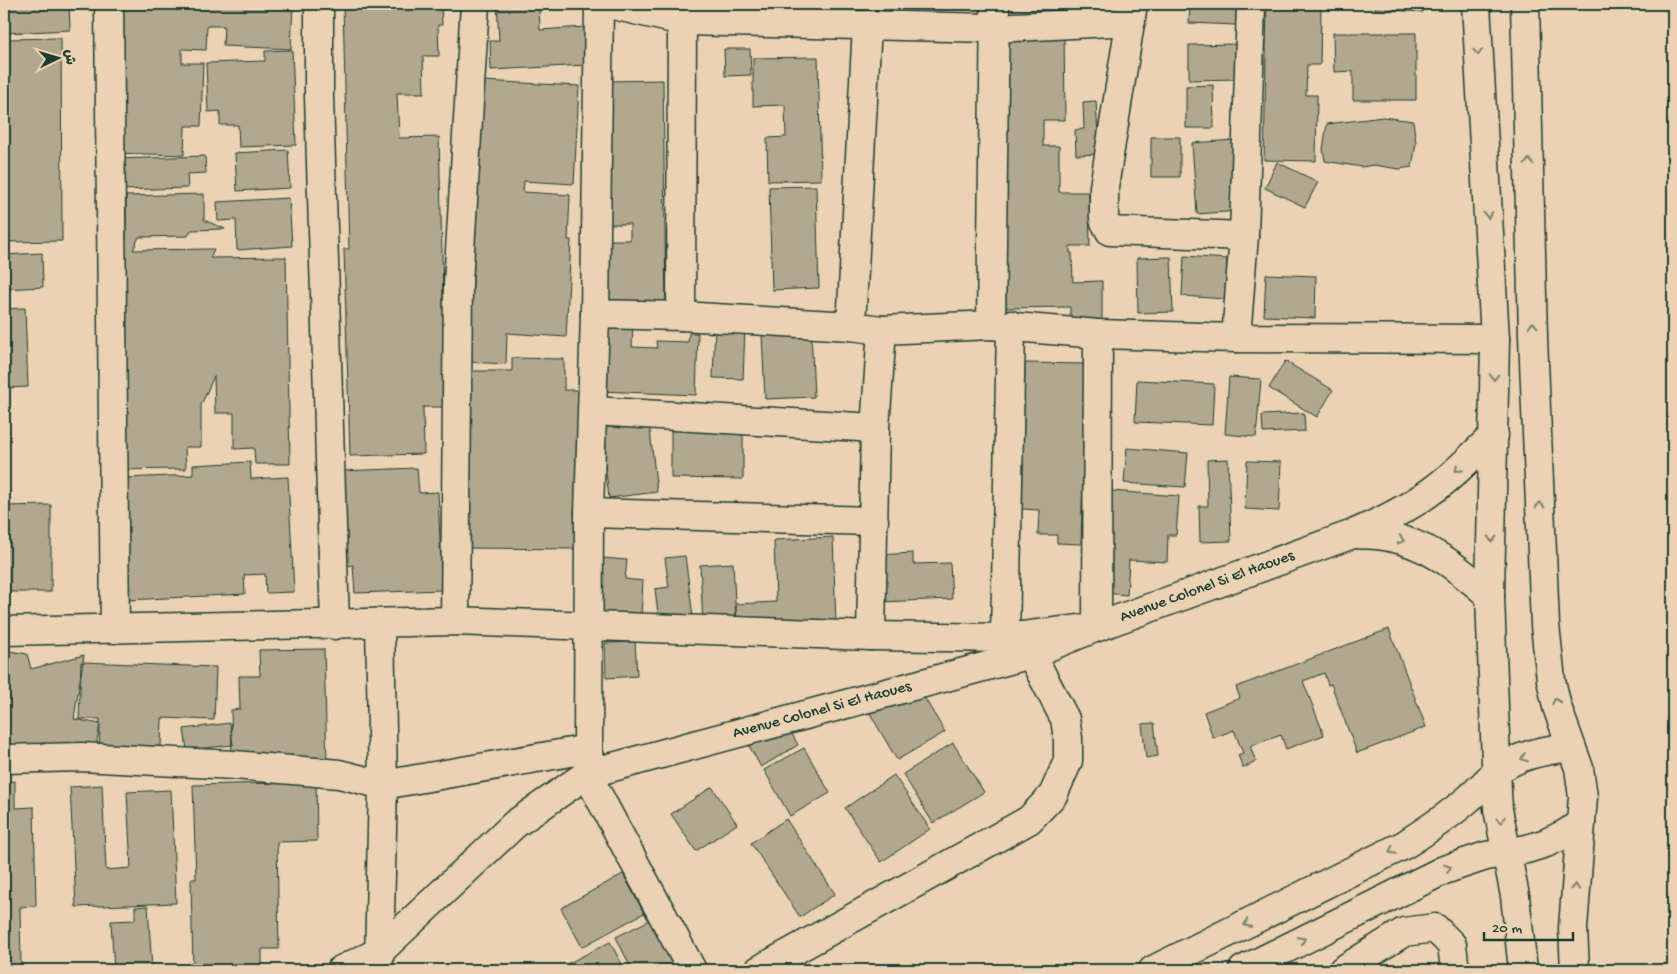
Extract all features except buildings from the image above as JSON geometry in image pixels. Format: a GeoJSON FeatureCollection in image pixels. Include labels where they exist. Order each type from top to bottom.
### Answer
{"type":"FeatureCollection","features":[{"type":"Feature","properties":{"kind":"street"},"geometry":{"type":"LineString","coordinates":[[109,4],[115,630]]}},
{"type":"Feature","properties":{"kind":"street"},"geometry":{"type":"LineString","coordinates":[[319,4],[319,97],[335,625]]}},
{"type":"Feature","properties":{"kind":"street"},"geometry":{"type":"LineString","coordinates":[[456,621],[458,282],[475,4]]}},
{"type":"Feature","properties":{"kind":"street"},"geometry":{"type":"LineString","coordinates":[[599,4],[595,314],[589,513],[589,765],[692,970]]}},
{"type":"Feature","properties":{"kind":"street"},"geometry":{"type":"LineString","coordinates":[[609,4],[682,21],[867,25],[994,16],[1132,12],[1104,187],[1104,220],[1110,231],[1244,236]]}},
{"type":"Feature","properties":{"kind":"street"},"geometry":{"type":"LineString","coordinates":[[1236,338],[1244,236],[1251,4]]}},
{"type":"Feature","properties":{"kind":"street"},"geometry":{"type":"LineString","coordinates":[[1476,4],[1495,340],[1490,596],[1498,809],[1515,896],[1523,970]]}},
{"type":"Feature","properties":{"kind":"street"},"geometry":{"type":"LineString","coordinates":[[1524,4],[1533,337],[1545,625],[1550,671],[1557,707],[1578,768],[1582,797],[1573,928],[1575,970]]}},
{"type":"Feature","properties":{"kind":"street"},"geometry":{"type":"LineString","coordinates":[[994,16],[1001,325],[1005,638]]}},
{"type":"Feature","properties":{"kind":"street"},"geometry":{"type":"LineString","coordinates":[[681,316],[682,21]]}},
{"type":"Feature","properties":{"kind":"street"},"geometry":{"type":"LineString","coordinates":[[850,326],[867,25]]}},
{"type":"Feature","properties":{"kind":"street"},"geometry":{"type":"LineString","coordinates":[[595,314],[681,316],[850,326],[882,330],[1001,325],[1098,334],[1236,338],[1495,340]]}},
{"type":"Feature","properties":{"kind":"street"},"geometry":{"type":"LineString","coordinates":[[871,636],[875,428],[882,330]]}},
{"type":"Feature","properties":{"kind":"street"},"geometry":{"type":"LineString","coordinates":[[4,631],[456,621],[871,636],[1005,638],[1097,627],[1098,334]]}},
{"type":"Feature","properties":{"kind":"street"},"geometry":{"type":"LineString","coordinates":[[593,411],[875,428]]}},
{"type":"Feature","properties":{"kind":"street","name":"Avenue Colonel Si El Haoues"},"geometry":{"type":"LineString","coordinates":[[341,970],[379,961],[515,824],[589,765],[1031,654],[1097,627],[1353,534],[1383,521],[1412,505],[1438,486],[1494,435]]}},
{"type":"Feature","properties":{"kind":"street"},"geometry":{"type":"LineString","coordinates":[[589,513],[874,521]]}},
{"type":"Feature","properties":{"kind":"street","name":"Avenue Colonel Si El Haoues"},"geometry":{"type":"LineString","coordinates":[[1353,534],[1383,535],[1412,543],[1439,556],[1490,596]]}},
{"type":"Feature","properties":{"kind":"street"},"geometry":{"type":"LineString","coordinates":[[379,961],[384,785],[380,624]]}},
{"type":"Feature","properties":{"kind":"street"},"geometry":{"type":"LineString","coordinates":[[760,970],[1028,820],[1053,795],[1068,760],[1068,738],[1065,719],[1031,654]]}},
{"type":"Feature","properties":{"kind":"street"},"geometry":{"type":"LineString","coordinates":[[1153,970],[1404,845],[1437,824],[1468,800],[1497,772],[1514,762],[1532,754],[1571,747]]}},
{"type":"Feature","properties":{"kind":"street"},"geometry":{"type":"LineString","coordinates":[[4,759],[80,757],[234,766],[339,774],[384,785],[589,765]]}},
{"type":"Feature","properties":{"kind":"street"},"geometry":{"type":"LineString","coordinates":[[1243,970],[1423,879],[1464,862],[1527,849],[1546,843],[1565,834],[1581,823]]}},
{"type":"Feature","properties":{"kind":"street"},"geometry":{"type":"LineString","coordinates":[[1343,970],[1404,932],[1435,928],[1452,944],[1455,970]]}}]}
